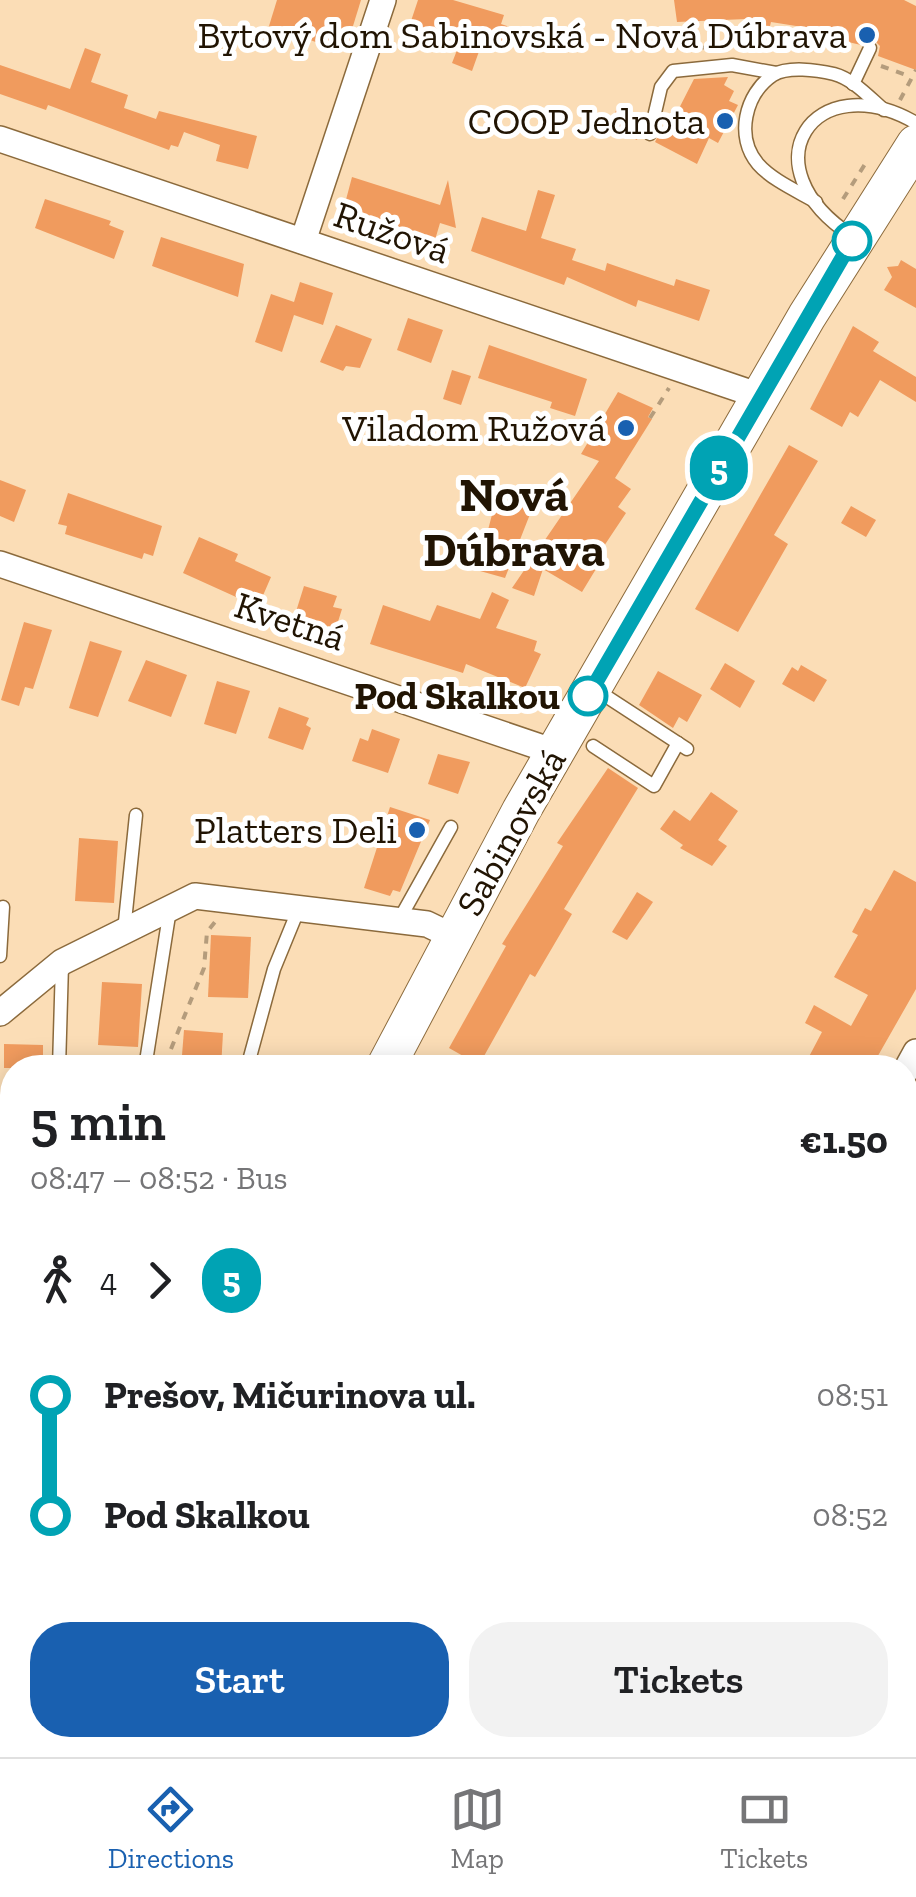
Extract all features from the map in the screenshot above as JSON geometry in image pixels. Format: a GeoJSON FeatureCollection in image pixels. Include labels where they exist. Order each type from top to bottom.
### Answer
{"type":"FeatureCollection","features":[{"type":"Feature","properties":{"kind":"main road","name":"Sabinovská"},"geometry":{"type":"LineString","coordinates":[[392,1055],[452,936],[555,752],[854,237],[916,144]]}},
{"type":"Feature","properties":{"kind":"street"},"geometry":{"type":"LineString","coordinates":[[303,242],[383,0]]}},
{"type":"Feature","properties":{"kind":"street","name":"Ružová"},"geometry":{"type":"LineString","coordinates":[[0,139],[760,396]]}},
{"type":"Feature","properties":{"kind":"street","name":"Kvetná"},"geometry":{"type":"LineString","coordinates":[[0,564],[555,752]]}},
{"type":"Feature","properties":{"kind":"street"},"geometry":{"type":"LineString","coordinates":[[0,1013],[62,962],[195,896],[426,924],[452,936]]}},
{"type":"Feature","properties":{"kind":"lane"},"geometry":{"type":"LineString","coordinates":[[853,84],[867,54]]}},
{"type":"Feature","properties":{"kind":"lane"},"geometry":{"type":"LineString","coordinates":[[650,134],[656,99],[673,71],[732,66],[776,73],[805,70],[837,75],[884,110]]}},
{"type":"Feature","properties":{"kind":"lane"},"geometry":{"type":"LineString","coordinates":[[776,73],[758,89],[745,117],[745,137],[756,162],[816,202]]}},
{"type":"Feature","properties":{"kind":"lane"},"geometry":{"type":"LineString","coordinates":[[854,237],[830,221],[800,177],[796,153],[802,130],[822,113],[850,106],[884,110],[916,123]]}},
{"type":"Feature","properties":{"kind":"lane"},"geometry":{"type":"LineString","coordinates":[[593,688],[682,746],[654,786],[593,746]]}},
{"type":"Feature","properties":{"kind":"lane"},"geometry":{"type":"LineString","coordinates":[[124,932],[136,815]]}},
{"type":"Feature","properties":{"kind":"lane"},"geometry":{"type":"LineString","coordinates":[[400,920],[451,827]]}},
{"type":"Feature","properties":{"kind":"lane"},"geometry":{"type":"LineString","coordinates":[[0,956],[4,907]]}},
{"type":"Feature","properties":{"kind":"lane"},"geometry":{"type":"LineString","coordinates":[[251,1055],[274,969],[299,907]]}},
{"type":"Feature","properties":{"kind":"lane"},"geometry":{"type":"LineString","coordinates":[[147,1055],[170,909]]}},
{"type":"Feature","properties":{"kind":"lane"},"geometry":{"type":"LineString","coordinates":[[59,1055],[62,962]]}},
{"type":"Feature","properties":{"kind":"path"},"geometry":{"type":"LineString","coordinates":[[690,47],[691,20]]}},
{"type":"Feature","properties":{"kind":"path"},"geometry":{"type":"LineString","coordinates":[[634,24],[643,43],[690,47],[740,43],[758,36],[760,27],[825,38],[854,45],[854,54],[867,54],[886,68],[909,76]]}},
{"type":"Feature","properties":{"kind":"path"},"geometry":{"type":"LineString","coordinates":[[886,68],[890,62]]}},
{"type":"Feature","properties":{"kind":"path"},"geometry":{"type":"LineString","coordinates":[[650,418],[669,388]]}},
{"type":"Feature","properties":{"kind":"path"},"geometry":{"type":"LineString","coordinates":[[170,1049],[204,968],[207,932],[232,898]]}},
{"type":"Feature","properties":{"kind":"building"},"geometry":{"type":"Polygon","coordinates":[[[277,0],[361,0],[345,52],[269,26],[277,0]]]}},
{"type":"Feature","properties":{"kind":"building"},"geometry":{"type":"Polygon","coordinates":[[[418,0],[453,0],[504,15],[501,24],[507,26],[500,50],[482,43],[472,71],[452,63],[459,45],[409,27],[418,0]]]}},
{"type":"Feature","properties":{"kind":"building","name":"Bytový dom Sabinovská - Nová Dúbrava"},"geometry":{"type":"Polygon","coordinates":[[[674,0],[904,0],[916,6],[916,70],[878,56],[880,46],[873,39],[861,45],[814,34],[815,29],[771,22],[770,26],[745,24],[746,19],[677,22],[674,0]]]}},
{"type":"Feature","properties":{"kind":"building"},"geometry":{"type":"Polygon","coordinates":[[[85,48],[101,54],[91,82],[128,95],[124,108],[156,119],[159,111],[257,136],[248,169],[216,161],[220,145],[184,132],[178,147],[171,145],[169,150],[48,105],[46,110],[0,94],[0,65],[70,89],[85,48]]]}},
{"type":"Feature","properties":{"kind":"building"},"geometry":{"type":"Polygon","coordinates":[[[728,77],[724,85],[734,91],[729,101],[738,105],[718,143],[709,138],[697,164],[655,142],[662,128],[668,130],[694,79],[728,77]]]}},
{"type":"Feature","properties":{"kind":"building"},"geometry":{"type":"Polygon","coordinates":[[[617,108],[643,119],[637,140],[609,127],[617,108]]]}},
{"type":"Feature","properties":{"kind":"building"},"geometry":{"type":"Polygon","coordinates":[[[352,177],[440,205],[448,180],[456,228],[440,223],[435,240],[423,236],[422,242],[402,236],[404,230],[343,211],[352,177]]]}},
{"type":"Feature","properties":{"kind":"building"},"geometry":{"type":"Polygon","coordinates":[[[538,190],[555,195],[541,238],[576,249],[572,260],[605,271],[607,263],[674,286],[676,279],[710,290],[699,321],[638,300],[636,307],[567,277],[564,285],[471,251],[482,217],[526,231],[538,190]]]}},
{"type":"Feature","properties":{"kind":"building"},"geometry":{"type":"Polygon","coordinates":[[[45,199],[111,221],[109,225],[124,231],[114,259],[35,228],[45,199]]]}},
{"type":"Feature","properties":{"kind":"building"},"geometry":{"type":"Polygon","coordinates":[[[161,237],[244,264],[238,297],[152,266],[161,237]]]}},
{"type":"Feature","properties":{"kind":"building"},"geometry":{"type":"Polygon","coordinates":[[[901,260],[916,269],[916,308],[884,290],[892,277],[887,267],[898,266],[901,260]]]}},
{"type":"Feature","properties":{"kind":"building"},"geometry":{"type":"Polygon","coordinates":[[[300,282],[333,293],[323,325],[294,315],[282,352],[255,342],[271,294],[294,302],[300,282]]]}},
{"type":"Feature","properties":{"kind":"building"},"geometry":{"type":"Polygon","coordinates":[[[408,318],[443,330],[431,363],[397,350],[408,318]]]}},
{"type":"Feature","properties":{"kind":"building"},"geometry":{"type":"Polygon","coordinates":[[[336,325],[372,339],[360,368],[346,366],[343,371],[320,362],[336,325]]]}},
{"type":"Feature","properties":{"kind":"building"},"geometry":{"type":"Polygon","coordinates":[[[853,326],[879,342],[873,351],[916,377],[916,402],[880,380],[858,417],[850,412],[842,427],[810,409],[853,326]]]}},
{"type":"Feature","properties":{"kind":"building"},"geometry":{"type":"Polygon","coordinates":[[[489,345],[587,379],[575,416],[550,408],[552,402],[478,378],[489,345]]]}},
{"type":"Feature","properties":{"kind":"building"},"geometry":{"type":"Polygon","coordinates":[[[452,370],[471,376],[461,405],[443,399],[452,370]]]}},
{"type":"Feature","properties":{"kind":"building"},"geometry":{"type":"Polygon","coordinates":[[[618,392],[653,408],[648,417],[652,419],[615,478],[631,489],[618,507],[626,513],[594,561],[599,564],[582,592],[543,569],[534,596],[512,588],[599,461],[581,454],[618,392]]]}},
{"type":"Feature","properties":{"kind":"building"},"geometry":{"type":"Polygon","coordinates":[[[789,445],[818,461],[774,535],[788,544],[738,632],[695,609],[789,445]]]}},
{"type":"Feature","properties":{"kind":"building"},"geometry":{"type":"Polygon","coordinates":[[[0,480],[26,490],[14,522],[0,516],[0,480]]]}},
{"type":"Feature","properties":{"kind":"building"},"geometry":{"type":"Polygon","coordinates":[[[68,493],[162,526],[153,556],[144,553],[142,559],[65,534],[67,526],[58,524],[68,493]]]}},
{"type":"Feature","properties":{"kind":"building"},"geometry":{"type":"Polygon","coordinates":[[[510,495],[534,504],[505,578],[480,571],[493,532],[488,530],[494,507],[506,511],[510,495]]]}},
{"type":"Feature","properties":{"kind":"building"},"geometry":{"type":"Polygon","coordinates":[[[851,506],[876,520],[866,537],[841,523],[851,506]]]}},
{"type":"Feature","properties":{"kind":"building"},"geometry":{"type":"Polygon","coordinates":[[[199,537],[238,554],[235,561],[271,577],[258,607],[183,573],[199,537]]]}},
{"type":"Feature","properties":{"kind":"building"},"geometry":{"type":"Polygon","coordinates":[[[304,586],[337,596],[333,607],[342,609],[336,628],[294,618],[304,586]]]}},
{"type":"Feature","properties":{"kind":"building"},"geometry":{"type":"Polygon","coordinates":[[[492,592],[509,600],[496,628],[537,641],[534,651],[541,654],[525,688],[466,664],[463,673],[370,644],[383,605],[430,621],[437,605],[480,619],[492,592]]]}},
{"type":"Feature","properties":{"kind":"building"},"geometry":{"type":"Polygon","coordinates":[[[24,622],[52,630],[33,689],[25,687],[19,706],[1,700],[24,622]]]}},
{"type":"Feature","properties":{"kind":"building"},"geometry":{"type":"Polygon","coordinates":[[[90,641],[122,651],[98,717],[69,708],[90,641]]]}},
{"type":"Feature","properties":{"kind":"building"},"geometry":{"type":"Polygon","coordinates":[[[146,660],[187,675],[171,717],[128,701],[146,660]]]}},
{"type":"Feature","properties":{"kind":"building"},"geometry":{"type":"Polygon","coordinates":[[[725,663],[755,681],[740,708],[710,689],[725,663]]]}},
{"type":"Feature","properties":{"kind":"building"},"geometry":{"type":"Polygon","coordinates":[[[801,665],[827,680],[814,702],[782,684],[792,667],[798,671],[801,665]]]}},
{"type":"Feature","properties":{"kind":"building"},"geometry":{"type":"Polygon","coordinates":[[[658,671],[702,695],[687,722],[679,717],[673,728],[639,705],[658,671]]]}},
{"type":"Feature","properties":{"kind":"building"},"geometry":{"type":"Polygon","coordinates":[[[217,681],[250,691],[236,734],[204,724],[217,681]]]}},
{"type":"Feature","properties":{"kind":"building"},"geometry":{"type":"Polygon","coordinates":[[[279,707],[309,718],[306,725],[311,728],[303,750],[268,738],[279,707]]]}},
{"type":"Feature","properties":{"kind":"building"},"geometry":{"type":"Polygon","coordinates":[[[372,729],[400,739],[388,773],[352,761],[360,738],[368,741],[372,729]]]}},
{"type":"Feature","properties":{"kind":"building"},"geometry":{"type":"Polygon","coordinates":[[[438,754],[470,762],[458,794],[428,784],[438,754]]]}},
{"type":"Feature","properties":{"kind":"building"},"geometry":{"type":"Polygon","coordinates":[[[608,768],[638,788],[564,909],[572,914],[535,977],[530,974],[485,1055],[461,1055],[449,1048],[506,946],[502,944],[563,846],[557,843],[608,768]]]}},
{"type":"Feature","properties":{"kind":"building"},"geometry":{"type":"Polygon","coordinates":[[[711,792],[738,811],[718,840],[727,846],[712,866],[680,848],[683,845],[660,829],[674,810],[690,821],[711,792]]]}},
{"type":"Feature","properties":{"kind":"building"},"geometry":{"type":"Polygon","coordinates":[[[390,807],[430,820],[400,892],[393,890],[390,896],[364,888],[390,807]]]}},
{"type":"Feature","properties":{"kind":"building"},"geometry":{"type":"Polygon","coordinates":[[[79,838],[118,841],[114,903],[75,901],[79,838]]]}},
{"type":"Feature","properties":{"kind":"building"},"geometry":{"type":"Polygon","coordinates":[[[894,870],[916,882],[916,989],[878,1055],[810,1055],[822,1032],[805,1023],[814,1005],[851,1026],[868,995],[834,977],[858,935],[852,932],[865,908],[871,911],[894,870]]]}},
{"type":"Feature","properties":{"kind":"building"},"geometry":{"type":"Polygon","coordinates":[[[637,892],[653,902],[627,940],[612,932],[637,892]]]}},
{"type":"Feature","properties":{"kind":"building"},"geometry":{"type":"Polygon","coordinates":[[[211,935],[251,937],[248,998],[208,997],[211,935]]]}},
{"type":"Feature","properties":{"kind":"building"},"geometry":{"type":"Polygon","coordinates":[[[102,982],[142,984],[138,1047],[98,1045],[102,982]]]}},
{"type":"Feature","properties":{"kind":"building"},"geometry":{"type":"Polygon","coordinates":[[[184,1030],[223,1033],[222,1055],[182,1055],[184,1030]]]}},
{"type":"Feature","properties":{"kind":"building"},"geometry":{"type":"Polygon","coordinates":[[[4,1044],[43,1045],[43,1055],[4,1055],[4,1044]]]}},
{"type":"Feature","properties":{"kind":"bus line","name":"5"},"geometry":{"type":"LineString","coordinates":[[588,696],[852,241]]}},
{"type":"Feature","properties":{"kind":"place","name":"Bytový dom Sabinovská - Nová Dúbrava"},"geometry":{"type":"Point","coordinates":[867,35]}},
{"type":"Feature","properties":{"kind":"place","name":"COOP Jednota"},"geometry":{"type":"Point","coordinates":[725,121]}},
{"type":"Feature","properties":{"kind":"place","name":"Viladom Ružová"},"geometry":{"type":"Point","coordinates":[626,428]}},
{"type":"Feature","properties":{"kind":"place","name":"Pod Skalkou"},"geometry":{"type":"Point","coordinates":[588,696]}},
{"type":"Feature","properties":{"kind":"place","name":"Platters Deli"},"geometry":{"type":"Point","coordinates":[417,830]}},
{"type":"Feature","properties":{"kind":"district","name":"Nová Dúbrava"},"geometry":{"type":"Point","coordinates":[514,522]}}]}
